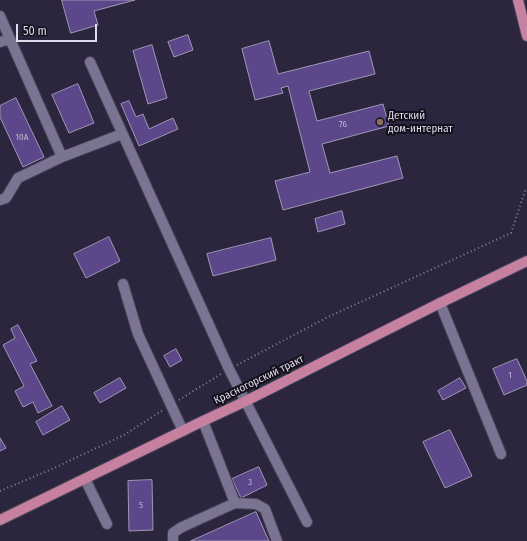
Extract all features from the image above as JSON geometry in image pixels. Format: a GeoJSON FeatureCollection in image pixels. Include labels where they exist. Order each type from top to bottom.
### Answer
{"type":"FeatureCollection","features":[{"type":"Feature","properties":{"kind":"main road"},"geometry":{"type":"LineString","coordinates":[[518,0],[527,36]]}},
{"type":"Feature","properties":{"kind":"main road","name":"Красногорский тракт"},"geometry":{"type":"LineString","coordinates":[[0,520],[183,431],[202,420],[246,401],[440,303],[527,261]]}},
{"type":"Feature","properties":{"kind":"lane"},"geometry":{"type":"LineString","coordinates":[[0,16],[62,157]]}},
{"type":"Feature","properties":{"kind":"lane"},"geometry":{"type":"LineString","coordinates":[[0,42],[10,39]]}},
{"type":"Feature","properties":{"kind":"lane"},"geometry":{"type":"LineString","coordinates":[[90,62],[229,369],[307,522]]}},
{"type":"Feature","properties":{"kind":"lane"},"geometry":{"type":"LineString","coordinates":[[0,200],[6,198],[18,178],[62,157],[122,134]]}},
{"type":"Feature","properties":{"kind":"lane"},"geometry":{"type":"LineString","coordinates":[[122,284],[138,334],[183,431]]}},
{"type":"Feature","properties":{"kind":"lane"},"geometry":{"type":"LineString","coordinates":[[440,303],[500,454]]}},
{"type":"Feature","properties":{"kind":"lane"},"geometry":{"type":"LineString","coordinates":[[202,420],[235,504]]}},
{"type":"Feature","properties":{"kind":"lane"},"geometry":{"type":"LineString","coordinates":[[85,479],[107,524]]}},
{"type":"Feature","properties":{"kind":"lane"},"geometry":{"type":"LineString","coordinates":[[173,541],[173,532],[235,504],[256,504],[265,509],[278,541]]}},
{"type":"Feature","properties":{"kind":"path"},"geometry":{"type":"LineString","coordinates":[[0,491],[52,469],[124,435],[229,369],[328,316],[511,233],[525,191],[527,191]]}},
{"type":"Feature","properties":{"kind":"building"},"geometry":{"type":"Polygon","coordinates":[[[62,0],[135,0],[94,11],[98,25],[71,33],[62,0]]]}},
{"type":"Feature","properties":{"kind":"building"},"geometry":{"type":"Polygon","coordinates":[[[188,35],[193,50],[174,57],[168,42],[188,35]]]}},
{"type":"Feature","properties":{"kind":"building"},"geometry":{"type":"Polygon","coordinates":[[[269,41],[278,74],[369,51],[375,74],[309,91],[317,121],[383,104],[389,126],[322,144],[330,173],[397,156],[403,178],[283,210],[275,181],[310,172],[288,86],[281,88],[283,93],[255,100],[242,49],[269,41]]]}},
{"type":"Feature","properties":{"kind":"building"},"geometry":{"type":"Polygon","coordinates":[[[152,45],[167,98],[148,104],[133,51],[152,45]]]}},
{"type":"Feature","properties":{"kind":"building"},"geometry":{"type":"Polygon","coordinates":[[[78,84],[94,123],[69,133],[52,95],[78,84]]]}},
{"type":"Feature","properties":{"kind":"building"},"geometry":{"type":"Polygon","coordinates":[[[16,98],[44,157],[23,167],[0,117],[0,106],[16,98]]]}},
{"type":"Feature","properties":{"kind":"building"},"geometry":{"type":"Polygon","coordinates":[[[129,101],[136,117],[143,114],[149,129],[173,118],[178,129],[139,146],[121,104],[129,101]]]}},
{"type":"Feature","properties":{"kind":"building"},"geometry":{"type":"Polygon","coordinates":[[[342,211],[345,224],[318,232],[315,219],[342,211]]]}},
{"type":"Feature","properties":{"kind":"building"},"geometry":{"type":"Polygon","coordinates":[[[109,237],[120,261],[86,278],[74,254],[109,237]]]}},
{"type":"Feature","properties":{"kind":"building"},"geometry":{"type":"Polygon","coordinates":[[[271,238],[276,260],[213,276],[207,254],[271,238]]]}},
{"type":"Feature","properties":{"kind":"building"},"geometry":{"type":"Polygon","coordinates":[[[18,325],[37,361],[30,364],[52,406],[38,413],[33,402],[23,407],[15,391],[24,386],[3,345],[15,338],[11,329],[18,325]]]}},
{"type":"Feature","properties":{"kind":"building"},"geometry":{"type":"Polygon","coordinates":[[[176,349],[182,360],[170,367],[164,356],[176,349]]]}},
{"type":"Feature","properties":{"kind":"building"},"geometry":{"type":"Polygon","coordinates":[[[517,359],[527,381],[527,385],[504,395],[493,369],[517,359]]]}},
{"type":"Feature","properties":{"kind":"building"},"geometry":{"type":"Polygon","coordinates":[[[120,378],[126,388],[100,403],[94,393],[120,378]]]}},
{"type":"Feature","properties":{"kind":"building"},"geometry":{"type":"Polygon","coordinates":[[[460,378],[466,388],[443,400],[438,391],[460,378]]]}},
{"type":"Feature","properties":{"kind":"building"},"geometry":{"type":"Polygon","coordinates":[[[62,406],[70,420],[43,435],[36,422],[62,406]]]}},
{"type":"Feature","properties":{"kind":"building"},"geometry":{"type":"Polygon","coordinates":[[[450,430],[472,476],[445,488],[423,442],[450,430]]]}},
{"type":"Feature","properties":{"kind":"building"},"geometry":{"type":"Polygon","coordinates":[[[0,438],[6,448],[0,451],[0,438]]]}},
{"type":"Feature","properties":{"kind":"building"},"geometry":{"type":"Polygon","coordinates":[[[259,467],[267,485],[241,498],[232,479],[259,467]]]}},
{"type":"Feature","properties":{"kind":"building"},"geometry":{"type":"Polygon","coordinates":[[[152,480],[153,530],[129,531],[128,481],[152,480]]]}},
{"type":"Feature","properties":{"kind":"building"},"geometry":{"type":"Polygon","coordinates":[[[256,512],[269,541],[191,541],[256,512]]]}},
{"type":"Feature","properties":{"kind":"place","name":"Детский дом-интернат"},"geometry":{"type":"Point","coordinates":[380,122]}}]}
